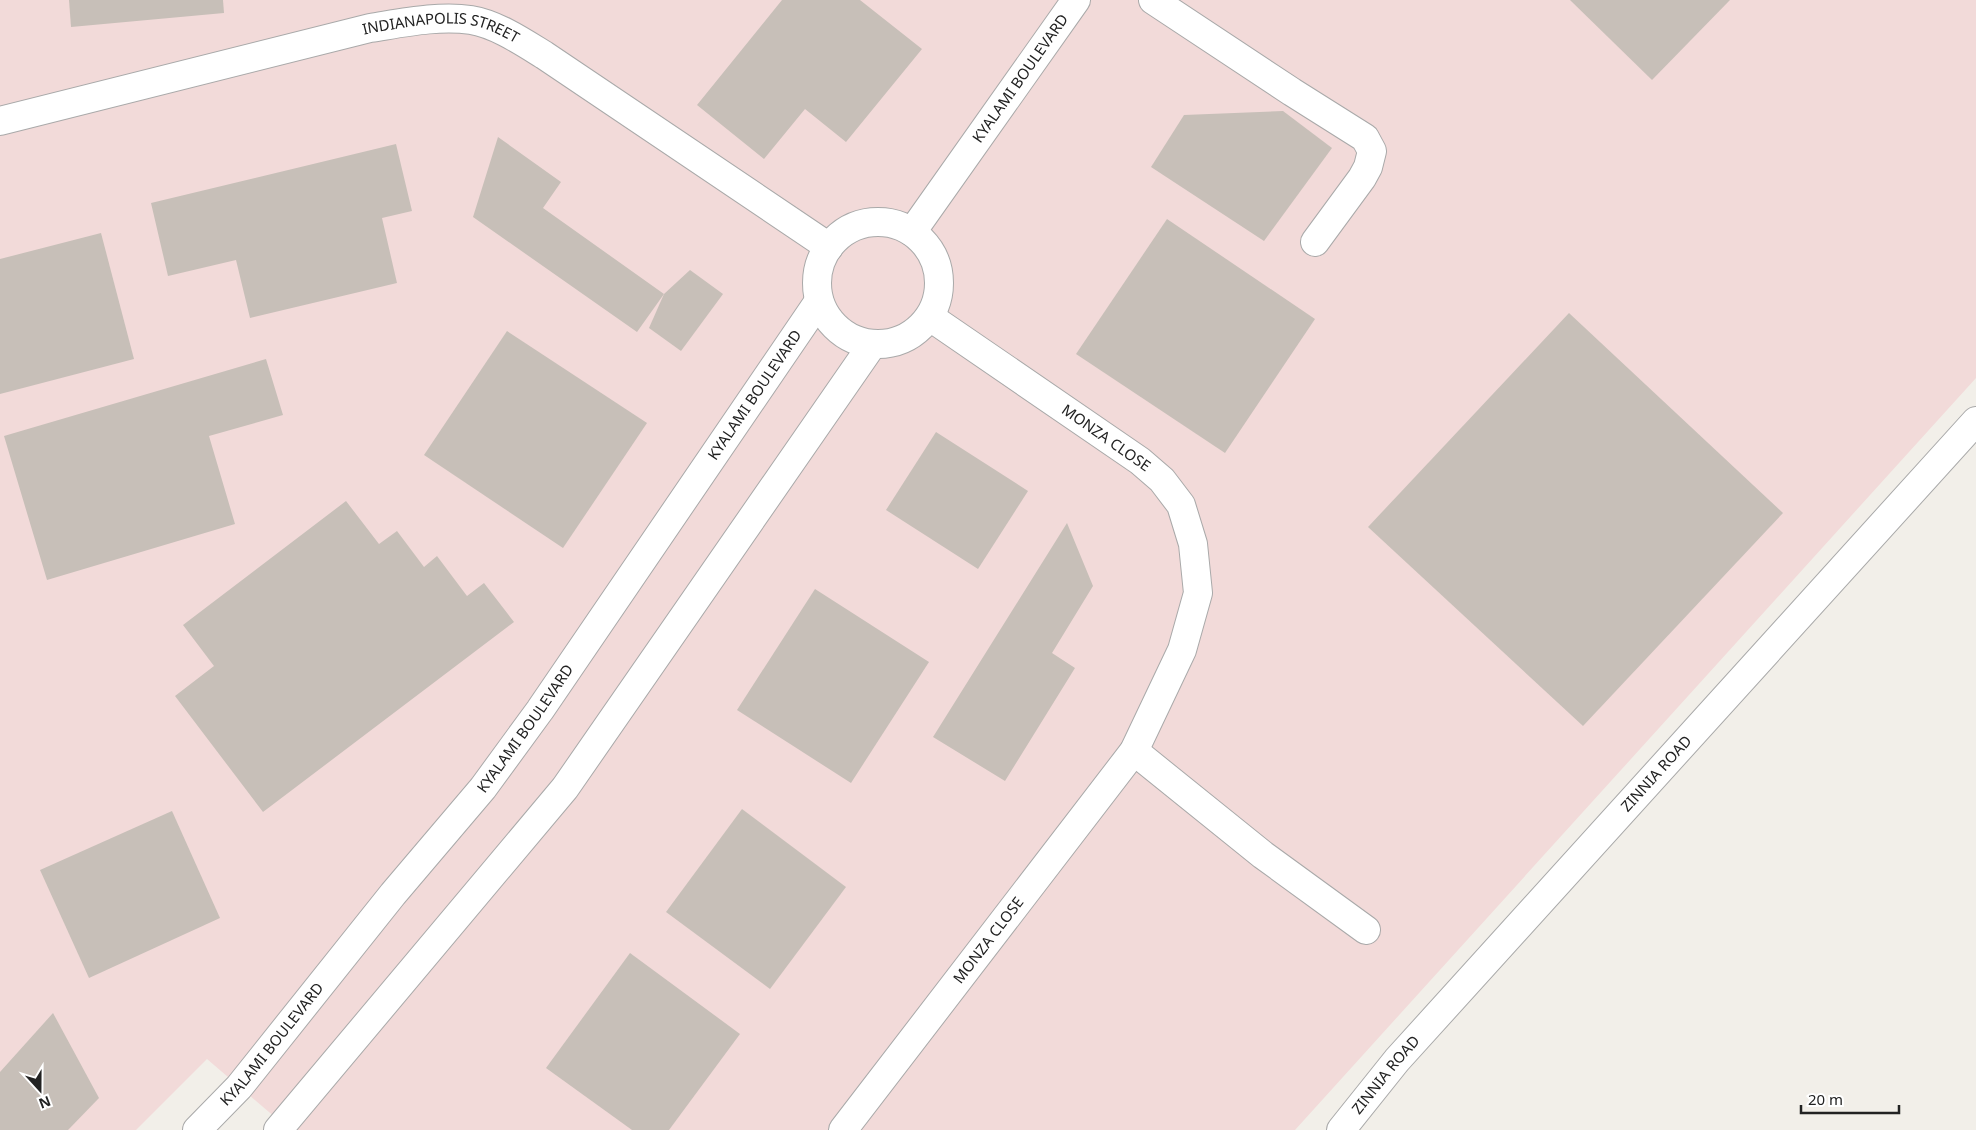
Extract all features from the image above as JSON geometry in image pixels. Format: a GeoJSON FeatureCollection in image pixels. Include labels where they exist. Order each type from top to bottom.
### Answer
{"type":"FeatureCollection","features":[{"type":"Feature","properties":{"kind":"street","name":"KYALAMI BOULEVARD"},"geometry":{"type":"LineString","coordinates":[[912,232],[1076,0]]}},
{"type":"Feature","properties":{"kind":"street"},"geometry":{"type":"LineString","coordinates":[[1153,0],[1365,138],[1372,151],[1368,167],[1315,242]]}},
{"type":"Feature","properties":{"kind":"street","name":"INDIANAPOLIS STREET"},"geometry":{"type":"LineString","coordinates":[[0,121],[370,28],[424,20],[472,20],[506,32],[544,55],[829,246]]}},
{"type":"Feature","properties":{"kind":"street"},"geometry":{"type":"LineString","coordinates":[[877,222],[896,224],[912,232],[927,245],[936,261],[940,280],[938,299],[930,317],[914,333],[894,343],[872,345],[854,340],[839,331],[827,318],[819,301],[816,282],[820,264],[829,246],[842,233],[859,225],[877,222]]}},
{"type":"Feature","properties":{"kind":"street","name":"KYALAMI BOULEVARD"},"geometry":{"type":"LineString","coordinates":[[197,1130],[239,1087],[482,788],[540,710],[819,301]]}},
{"type":"Feature","properties":{"kind":"street","name":"MONZA CLOSE"},"geometry":{"type":"LineString","coordinates":[[843,1130],[1134,751],[1182,650],[1198,593],[1193,544],[1181,505],[1162,480],[1140,461],[930,317]]}},
{"type":"Feature","properties":{"kind":"street"},"geometry":{"type":"LineString","coordinates":[[278,1130],[565,788],[872,345]]}},
{"type":"Feature","properties":{"kind":"street","name":"ZINNIA ROAD"},"geometry":{"type":"LineString","coordinates":[[1341,1130],[1397,1060],[1976,421]]}},
{"type":"Feature","properties":{"kind":"street"},"geometry":{"type":"LineString","coordinates":[[1134,751],[1263,855],[1366,930]]}},
{"type":"Feature","properties":{"kind":"shaded area"},"geometry":{"type":"Polygon","coordinates":[[[0,0],[1976,0],[1976,378],[1295,1130],[290,1130],[207,1059],[136,1130],[0,1130],[0,0]]]}},
{"type":"Feature","properties":{"kind":"building"},"geometry":{"type":"Polygon","coordinates":[[[69,0],[223,0],[224,13],[71,27],[69,0]]]}},
{"type":"Feature","properties":{"kind":"building"},"geometry":{"type":"Polygon","coordinates":[[[782,0],[860,0],[922,49],[846,142],[805,109],[764,159],[697,105],[782,0]]]}},
{"type":"Feature","properties":{"kind":"building"},"geometry":{"type":"Polygon","coordinates":[[[1570,0],[1730,0],[1652,80],[1570,0]]]}},
{"type":"Feature","properties":{"kind":"building"},"geometry":{"type":"Polygon","coordinates":[[[1283,111],[1332,148],[1264,241],[1151,167],[1184,115],[1283,111]]]}},
{"type":"Feature","properties":{"kind":"building"},"geometry":{"type":"Polygon","coordinates":[[[498,137],[561,182],[543,208],[664,294],[637,332],[473,217],[498,137]]]}},
{"type":"Feature","properties":{"kind":"building"},"geometry":{"type":"Polygon","coordinates":[[[396,144],[412,211],[382,218],[397,283],[250,318],[236,260],[168,276],[151,203],[396,144]]]}},
{"type":"Feature","properties":{"kind":"building"},"geometry":{"type":"Polygon","coordinates":[[[1167,219],[1315,319],[1225,453],[1076,354],[1167,219]]]}},
{"type":"Feature","properties":{"kind":"building"},"geometry":{"type":"Polygon","coordinates":[[[101,233],[134,359],[0,394],[0,259],[101,233]]]}},
{"type":"Feature","properties":{"kind":"building"},"geometry":{"type":"Polygon","coordinates":[[[690,270],[723,294],[681,351],[649,328],[664,294],[690,270]]]}},
{"type":"Feature","properties":{"kind":"building"},"geometry":{"type":"Polygon","coordinates":[[[1569,313],[1783,513],[1583,726],[1368,527],[1569,313]]]}},
{"type":"Feature","properties":{"kind":"building"},"geometry":{"type":"Polygon","coordinates":[[[507,331],[647,423],[563,548],[424,455],[507,331]]]}},
{"type":"Feature","properties":{"kind":"building"},"geometry":{"type":"Polygon","coordinates":[[[266,359],[283,415],[209,436],[235,524],[47,580],[4,436],[266,359]]]}},
{"type":"Feature","properties":{"kind":"building"},"geometry":{"type":"Polygon","coordinates":[[[936,432],[1028,491],[978,569],[886,510],[936,432]]]}},
{"type":"Feature","properties":{"kind":"building"},"geometry":{"type":"Polygon","coordinates":[[[346,501],[379,544],[397,531],[424,567],[437,556],[467,596],[484,583],[514,622],[263,812],[175,696],[214,666],[183,625],[346,501]]]}},
{"type":"Feature","properties":{"kind":"building"},"geometry":{"type":"Polygon","coordinates":[[[1067,523],[1093,586],[1052,653],[1075,668],[1005,781],[933,737],[1067,523]]]}},
{"type":"Feature","properties":{"kind":"building"},"geometry":{"type":"Polygon","coordinates":[[[815,589],[929,662],[851,783],[737,710],[815,589]]]}},
{"type":"Feature","properties":{"kind":"building"},"geometry":{"type":"Polygon","coordinates":[[[742,809],[846,887],[770,989],[666,912],[742,809]]]}},
{"type":"Feature","properties":{"kind":"building"},"geometry":{"type":"Polygon","coordinates":[[[172,811],[220,918],[89,978],[40,870],[172,811]]]}},
{"type":"Feature","properties":{"kind":"building"},"geometry":{"type":"Polygon","coordinates":[[[630,953],[740,1034],[669,1130],[632,1130],[546,1068],[630,953]]]}},
{"type":"Feature","properties":{"kind":"building"},"geometry":{"type":"Polygon","coordinates":[[[53,1013],[99,1098],[68,1130],[0,1130],[0,1072],[53,1013]]]}}]}
